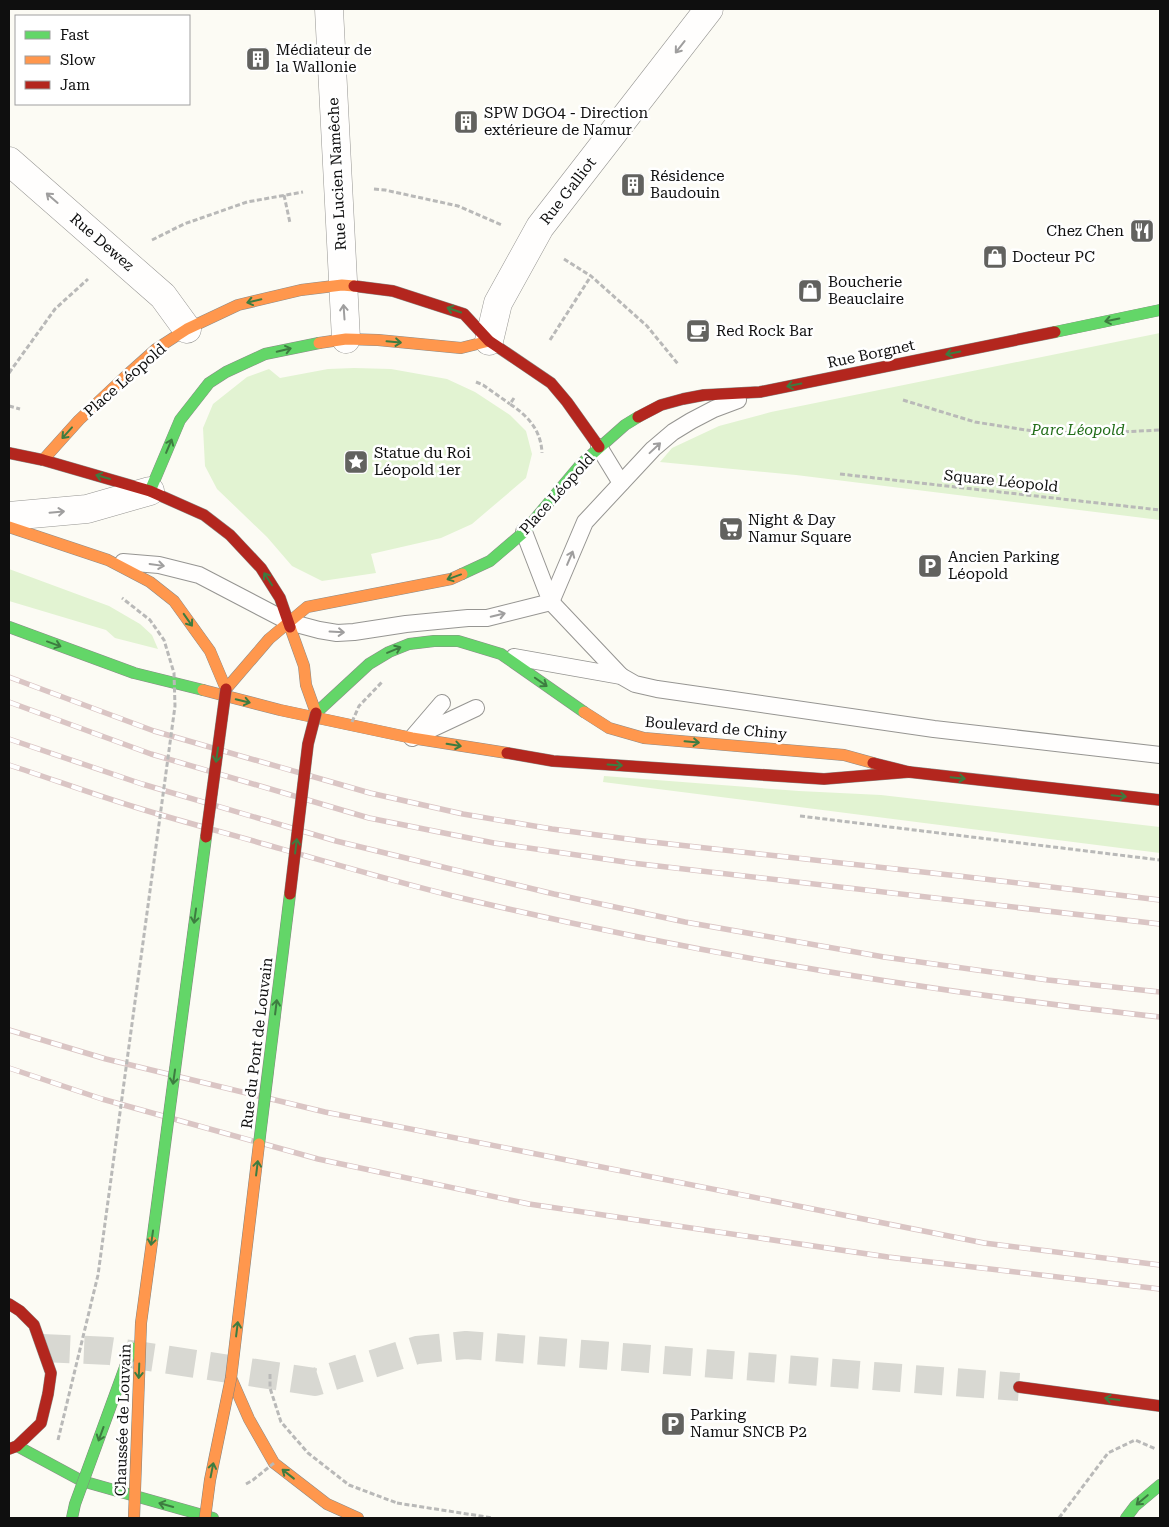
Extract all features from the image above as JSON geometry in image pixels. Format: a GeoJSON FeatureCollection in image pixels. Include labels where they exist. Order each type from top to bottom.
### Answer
{"type":"FeatureCollection","features":[{"type":"Feature","properties":{"kind":"main road","name":"Place Léopold"},"geometry":{"type":"LineString","coordinates":[[43,460],[79,420],[156,349],[187,329],[238,305],[301,290],[342,286],[393,292],[464,314],[490,341],[532,368],[568,402],[599,447],[580,464],[524,532],[490,561],[451,579],[307,607],[269,639],[226,689]]}},
{"type":"Feature","properties":{"kind":"main road","name":"Rue Borgnet"},"geometry":{"type":"LineString","coordinates":[[599,447],[625,425],[661,406],[683,399],[704,395],[760,392],[1160,310]]}},
{"type":"Feature","properties":{"kind":"main road"},"geometry":{"type":"LineString","coordinates":[[150,491],[180,420],[209,383],[226,372],[265,354],[346,339],[378,340],[460,348],[490,341]]}},
{"type":"Feature","properties":{"kind":"main road"},"geometry":{"type":"LineString","coordinates":[[9,452],[150,491],[204,515],[230,535],[261,568],[280,598],[304,666],[306,685],[316,713]]}},
{"type":"Feature","properties":{"kind":"main road"},"geometry":{"type":"LineString","coordinates":[[9,527],[108,560],[150,582],[174,601],[210,651],[226,689],[141,1323],[75,1504],[72,1518]]}},
{"type":"Feature","properties":{"kind":"main road"},"geometry":{"type":"LineString","coordinates":[[9,628],[134,673],[280,710],[412,738],[562,762],[824,779],[909,772]]}},
{"type":"Feature","properties":{"kind":"main road","name":"Boulevard de Chiny"},"geometry":{"type":"LineString","coordinates":[[316,713],[352,678],[369,664],[390,652],[409,644],[458,641],[501,654],[610,728],[644,738],[844,755],[909,772],[1160,800]]}},
{"type":"Feature","properties":{"kind":"main road","name":"Rue du Pont de Louvain"},"geometry":{"type":"LineString","coordinates":[[231,1378],[308,744],[316,713]]}},
{"type":"Feature","properties":{"kind":"main road"},"geometry":{"type":"LineString","coordinates":[[9,1304],[20,1311],[34,1325],[51,1373],[41,1423],[13,1448],[82,1481],[213,1518]]}},
{"type":"Feature","properties":{"kind":"main road","name":"Chaussée de Louvain"},"geometry":{"type":"LineString","coordinates":[[134,1518],[141,1323]]}},
{"type":"Feature","properties":{"kind":"main road"},"geometry":{"type":"LineString","coordinates":[[231,1378],[249,1419],[274,1463],[326,1504],[358,1518]]}},
{"type":"Feature","properties":{"kind":"main road"},"geometry":{"type":"LineString","coordinates":[[205,1518],[210,1480],[231,1378]]}},
{"type":"Feature","properties":{"kind":"main road"},"geometry":{"type":"LineString","coordinates":[[1019,1387],[1160,1406]]}},
{"type":"Feature","properties":{"kind":"main road"},"geometry":{"type":"LineString","coordinates":[[1126,1518],[1135,1506],[1160,1485]]}},
{"type":"Feature","properties":{"kind":"street","name":"Rue Lucien Namêche"},"geometry":{"type":"LineString","coordinates":[[329,9],[346,339]]}},
{"type":"Feature","properties":{"kind":"street","name":"Rue Galliot"},"geometry":{"type":"LineString","coordinates":[[490,341],[498,303],[540,227],[709,9]]}},
{"type":"Feature","properties":{"kind":"street","name":"Rue Dewez"},"geometry":{"type":"LineString","coordinates":[[9,161],[164,296],[187,329]]}},
{"type":"Feature","properties":{"kind":"street"},"geometry":{"type":"LineString","coordinates":[[9,516],[87,509],[150,491]]}},
{"type":"Feature","properties":{"kind":"lane"},"geometry":{"type":"LineString","coordinates":[[551,602],[585,522],[653,449],[673,432],[691,421],[714,409],[760,392]]}},
{"type":"Feature","properties":{"kind":"lane"},"geometry":{"type":"LineString","coordinates":[[599,447],[621,484]]}},
{"type":"Feature","properties":{"kind":"lane"},"geometry":{"type":"LineString","coordinates":[[524,532],[551,602],[621,676],[635,684],[657,689],[934,729],[1160,755]]}},
{"type":"Feature","properties":{"kind":"lane"},"geometry":{"type":"LineString","coordinates":[[108,560],[159,566],[199,575],[289,622],[337,633],[406,624],[487,618],[551,602]]}},
{"type":"Feature","properties":{"kind":"lane"},"geometry":{"type":"LineString","coordinates":[[501,654],[621,676]]}},
{"type":"Feature","properties":{"kind":"lane"},"geometry":{"type":"LineString","coordinates":[[412,738],[442,703]]}},
{"type":"Feature","properties":{"kind":"lane"},"geometry":{"type":"LineString","coordinates":[[412,738],[476,708]]}},
{"type":"Feature","properties":{"kind":"path"},"geometry":{"type":"LineString","coordinates":[[284,195],[290,223]]}},
{"type":"Feature","properties":{"kind":"path"},"geometry":{"type":"LineString","coordinates":[[542,460],[542,445],[536,429],[524,414],[510,404],[591,276]]}},
{"type":"Feature","properties":{"kind":"path"},"geometry":{"type":"LineString","coordinates":[[897,398],[976,422],[1039,432],[1098,433],[1160,430]]}},
{"type":"Feature","properties":{"kind":"path"},"geometry":{"type":"LineString","coordinates":[[9,406],[20,409]]}},
{"type":"Feature","properties":{"kind":"path","name":"Square Léopold"},"geometry":{"type":"LineString","coordinates":[[840,474],[1160,510]]}},
{"type":"Feature","properties":{"kind":"path"},"geometry":{"type":"LineString","coordinates":[[57,1445],[98,1275],[175,706],[174,673],[164,640],[150,620],[122,598]]}},
{"type":"Feature","properties":{"kind":"path"},"geometry":{"type":"LineString","coordinates":[[349,729],[359,706],[382,682]]}},
{"type":"Feature","properties":{"kind":"path"},"geometry":{"type":"LineString","coordinates":[[269,1369],[270,1388],[281,1422],[308,1453],[349,1485],[397,1504],[494,1518]]}},
{"type":"Feature","properties":{"kind":"path"},"geometry":{"type":"LineString","coordinates":[[1059,1518],[1108,1453],[1135,1440],[1160,1450]]}},
{"type":"Feature","properties":{"kind":"green space","name":"Parc Léopold"},"geometry":{"type":"Polygon","coordinates":[[[1160,333],[1160,520],[796,475],[660,462],[672,448],[719,426],[771,412],[1160,333]]]}},
{"type":"Feature","properties":{"kind":"green space"},"geometry":{"type":"Polygon","coordinates":[[[269,369],[280,378],[328,369],[391,369],[447,379],[475,392],[510,415],[526,431],[532,454],[526,478],[472,524],[441,538],[371,554],[376,573],[322,581],[292,566],[267,537],[217,489],[205,466],[203,428],[213,404],[247,377],[269,369]]]}},
{"type":"Feature","properties":{"kind":"green space"},"geometry":{"type":"Polygon","coordinates":[[[9,569],[109,606],[140,624],[152,635],[158,649],[115,638],[106,630],[9,601],[9,569]]]}},
{"type":"Feature","properties":{"kind":"green space"},"geometry":{"type":"Polygon","coordinates":[[[604,776],[799,791],[881,795],[1160,827],[1160,853],[603,782],[604,776]]]}},
{"type":"Feature","properties":{"kind":"tunnel"},"geometry":{"type":"LineString","coordinates":[[42,1348],[110,1351],[315,1382],[417,1350],[466,1345],[1019,1387]]}},
{"type":"Feature","properties":{"kind":"railway"},"geometry":{"type":"LineString","coordinates":[[9,677],[154,731],[370,793],[463,814],[552,829],[643,841],[1160,900]]}},
{"type":"Feature","properties":{"kind":"railway"},"geometry":{"type":"LineString","coordinates":[[9,702],[151,754],[369,818],[494,843],[632,863],[1160,924]]}},
{"type":"Feature","properties":{"kind":"railway"},"geometry":{"type":"LineString","coordinates":[[9,739],[142,784],[336,841],[554,894],[685,922],[884,957],[1048,980],[1160,992]]}},
{"type":"Feature","properties":{"kind":"railway"},"geometry":{"type":"LineString","coordinates":[[9,765],[185,822],[405,884],[540,916],[628,935],[804,968],[982,995],[1160,1017]]}},
{"type":"Feature","properties":{"kind":"railway"},"geometry":{"type":"LineString","coordinates":[[9,1030],[106,1059],[325,1112],[984,1243],[1160,1265]]}},
{"type":"Feature","properties":{"kind":"railway"},"geometry":{"type":"LineString","coordinates":[[9,1068],[102,1099],[318,1159],[529,1204],[888,1257],[1160,1289]]}},
{"type":"Feature","properties":{"kind":"traffic: fast"},"geometry":{"type":"LineString","coordinates":[[1055,332],[1160,310]]}},
{"type":"Feature","properties":{"kind":"traffic: fast"},"geometry":{"type":"LineString","coordinates":[[150,491],[180,420],[209,383],[226,372],[265,354],[319,343]]}},
{"type":"Feature","properties":{"kind":"traffic: fast"},"geometry":{"type":"LineString","coordinates":[[462,574],[490,561],[524,532],[581,464],[625,425],[638,417]]}},
{"type":"Feature","properties":{"kind":"traffic: fast"},"geometry":{"type":"LineString","coordinates":[[9,627],[134,673],[203,690]]}},
{"type":"Feature","properties":{"kind":"traffic: fast"},"geometry":{"type":"LineString","coordinates":[[316,713],[369,664],[389,652],[409,644],[434,641],[458,641],[501,654],[584,712]]}},
{"type":"Feature","properties":{"kind":"traffic: fast"},"geometry":{"type":"LineString","coordinates":[[152,1242],[206,837]]}},
{"type":"Feature","properties":{"kind":"traffic: fast"},"geometry":{"type":"LineString","coordinates":[[259,1144],[290,894]]}},
{"type":"Feature","properties":{"kind":"traffic: fast"},"geometry":{"type":"LineString","coordinates":[[72,1518],[75,1504],[132,1348]]}},
{"type":"Feature","properties":{"kind":"traffic: fast"},"geometry":{"type":"LineString","coordinates":[[17,1446],[82,1481],[213,1518]]}},
{"type":"Feature","properties":{"kind":"traffic: fast"},"geometry":{"type":"LineString","coordinates":[[1126,1518],[1135,1506],[1160,1485]]}},
{"type":"Feature","properties":{"kind":"traffic: slow"},"geometry":{"type":"LineString","coordinates":[[43,460],[79,420],[128,374],[156,349],[187,329],[238,305],[301,290],[342,285],[354,286]]}},
{"type":"Feature","properties":{"kind":"traffic: slow"},"geometry":{"type":"LineString","coordinates":[[319,343],[346,339],[378,340],[461,348],[489,341]]}},
{"type":"Feature","properties":{"kind":"traffic: slow"},"geometry":{"type":"LineString","coordinates":[[9,527],[108,560],[150,582],[174,601],[210,651],[226,689]]}},
{"type":"Feature","properties":{"kind":"traffic: slow"},"geometry":{"type":"LineString","coordinates":[[226,689],[269,639],[307,607],[451,579],[462,574]]}},
{"type":"Feature","properties":{"kind":"traffic: slow"},"geometry":{"type":"LineString","coordinates":[[290,627],[304,666],[306,685],[316,713]]}},
{"type":"Feature","properties":{"kind":"traffic: slow"},"geometry":{"type":"LineString","coordinates":[[203,690],[280,710],[412,738],[507,753]]}},
{"type":"Feature","properties":{"kind":"traffic: slow"},"geometry":{"type":"LineString","coordinates":[[584,712],[609,728],[644,738],[844,755],[873,763]]}},
{"type":"Feature","properties":{"kind":"traffic: slow"},"geometry":{"type":"LineString","coordinates":[[205,1518],[210,1480],[231,1378],[259,1144]]}},
{"type":"Feature","properties":{"kind":"traffic: slow"},"geometry":{"type":"LineString","coordinates":[[134,1518],[141,1323],[152,1242]]}},
{"type":"Feature","properties":{"kind":"traffic: slow"},"geometry":{"type":"LineString","coordinates":[[231,1378],[249,1419],[274,1463],[327,1504],[358,1518]]}},
{"type":"Feature","properties":{"kind":"traffic: jam"},"geometry":{"type":"LineString","coordinates":[[354,286],[393,291],[464,314],[489,341],[551,383],[599,447]]}},
{"type":"Feature","properties":{"kind":"traffic: jam"},"geometry":{"type":"LineString","coordinates":[[638,417],[661,405],[683,399],[704,395],[760,392],[1055,332]]}},
{"type":"Feature","properties":{"kind":"traffic: jam"},"geometry":{"type":"LineString","coordinates":[[9,453],[43,460],[150,491],[204,515],[230,535],[261,568],[280,598],[290,627]]}},
{"type":"Feature","properties":{"kind":"traffic: jam"},"geometry":{"type":"LineString","coordinates":[[206,837],[226,689]]}},
{"type":"Feature","properties":{"kind":"traffic: jam"},"geometry":{"type":"LineString","coordinates":[[290,894],[308,744],[316,713]]}},
{"type":"Feature","properties":{"kind":"traffic: jam"},"geometry":{"type":"LineString","coordinates":[[507,753],[553,761],[824,779],[909,772]]}},
{"type":"Feature","properties":{"kind":"traffic: jam"},"geometry":{"type":"LineString","coordinates":[[873,763],[909,772],[1160,800]]}},
{"type":"Feature","properties":{"kind":"traffic: jam"},"geometry":{"type":"LineString","coordinates":[[9,1304],[20,1311],[34,1325],[51,1373],[41,1423],[17,1446],[9,1449]]}},
{"type":"Feature","properties":{"kind":"traffic: jam"},"geometry":{"type":"LineString","coordinates":[[1019,1387],[1160,1406]]}},
{"type":"Feature","properties":{"kind":"place","name":"Médiateur de la Wallonie"},"geometry":{"type":"Point","coordinates":[258,59]}},
{"type":"Feature","properties":{"kind":"place","name":"SPW DGO4 - Direction extérieure de Namur"},"geometry":{"type":"Point","coordinates":[466,122]}},
{"type":"Feature","properties":{"kind":"place","name":"Résidence Baudouin"},"geometry":{"type":"Point","coordinates":[633,185]}},
{"type":"Feature","properties":{"kind":"place","name":"Chez Chen"},"geometry":{"type":"Point","coordinates":[1142,231]}},
{"type":"Feature","properties":{"kind":"place","name":"Docteur PC"},"geometry":{"type":"Point","coordinates":[995,257]}},
{"type":"Feature","properties":{"kind":"place","name":"Boucherie Beauclaire"},"geometry":{"type":"Point","coordinates":[810,291]}},
{"type":"Feature","properties":{"kind":"place","name":"Red Rock Bar"},"geometry":{"type":"Point","coordinates":[698,331]}},
{"type":"Feature","properties":{"kind":"place","name":"Statue du Roi Léopold 1er"},"geometry":{"type":"Point","coordinates":[356,462]}},
{"type":"Feature","properties":{"kind":"place","name":"Night & Day Namur Square"},"geometry":{"type":"Point","coordinates":[731,529]}},
{"type":"Feature","properties":{"kind":"place","name":"Ancien Parking Léopold"},"geometry":{"type":"Point","coordinates":[930,566]}},
{"type":"Feature","properties":{"kind":"place","name":"Parking Namur SNCB P2"},"geometry":{"type":"Point","coordinates":[673,1424]}}]}
